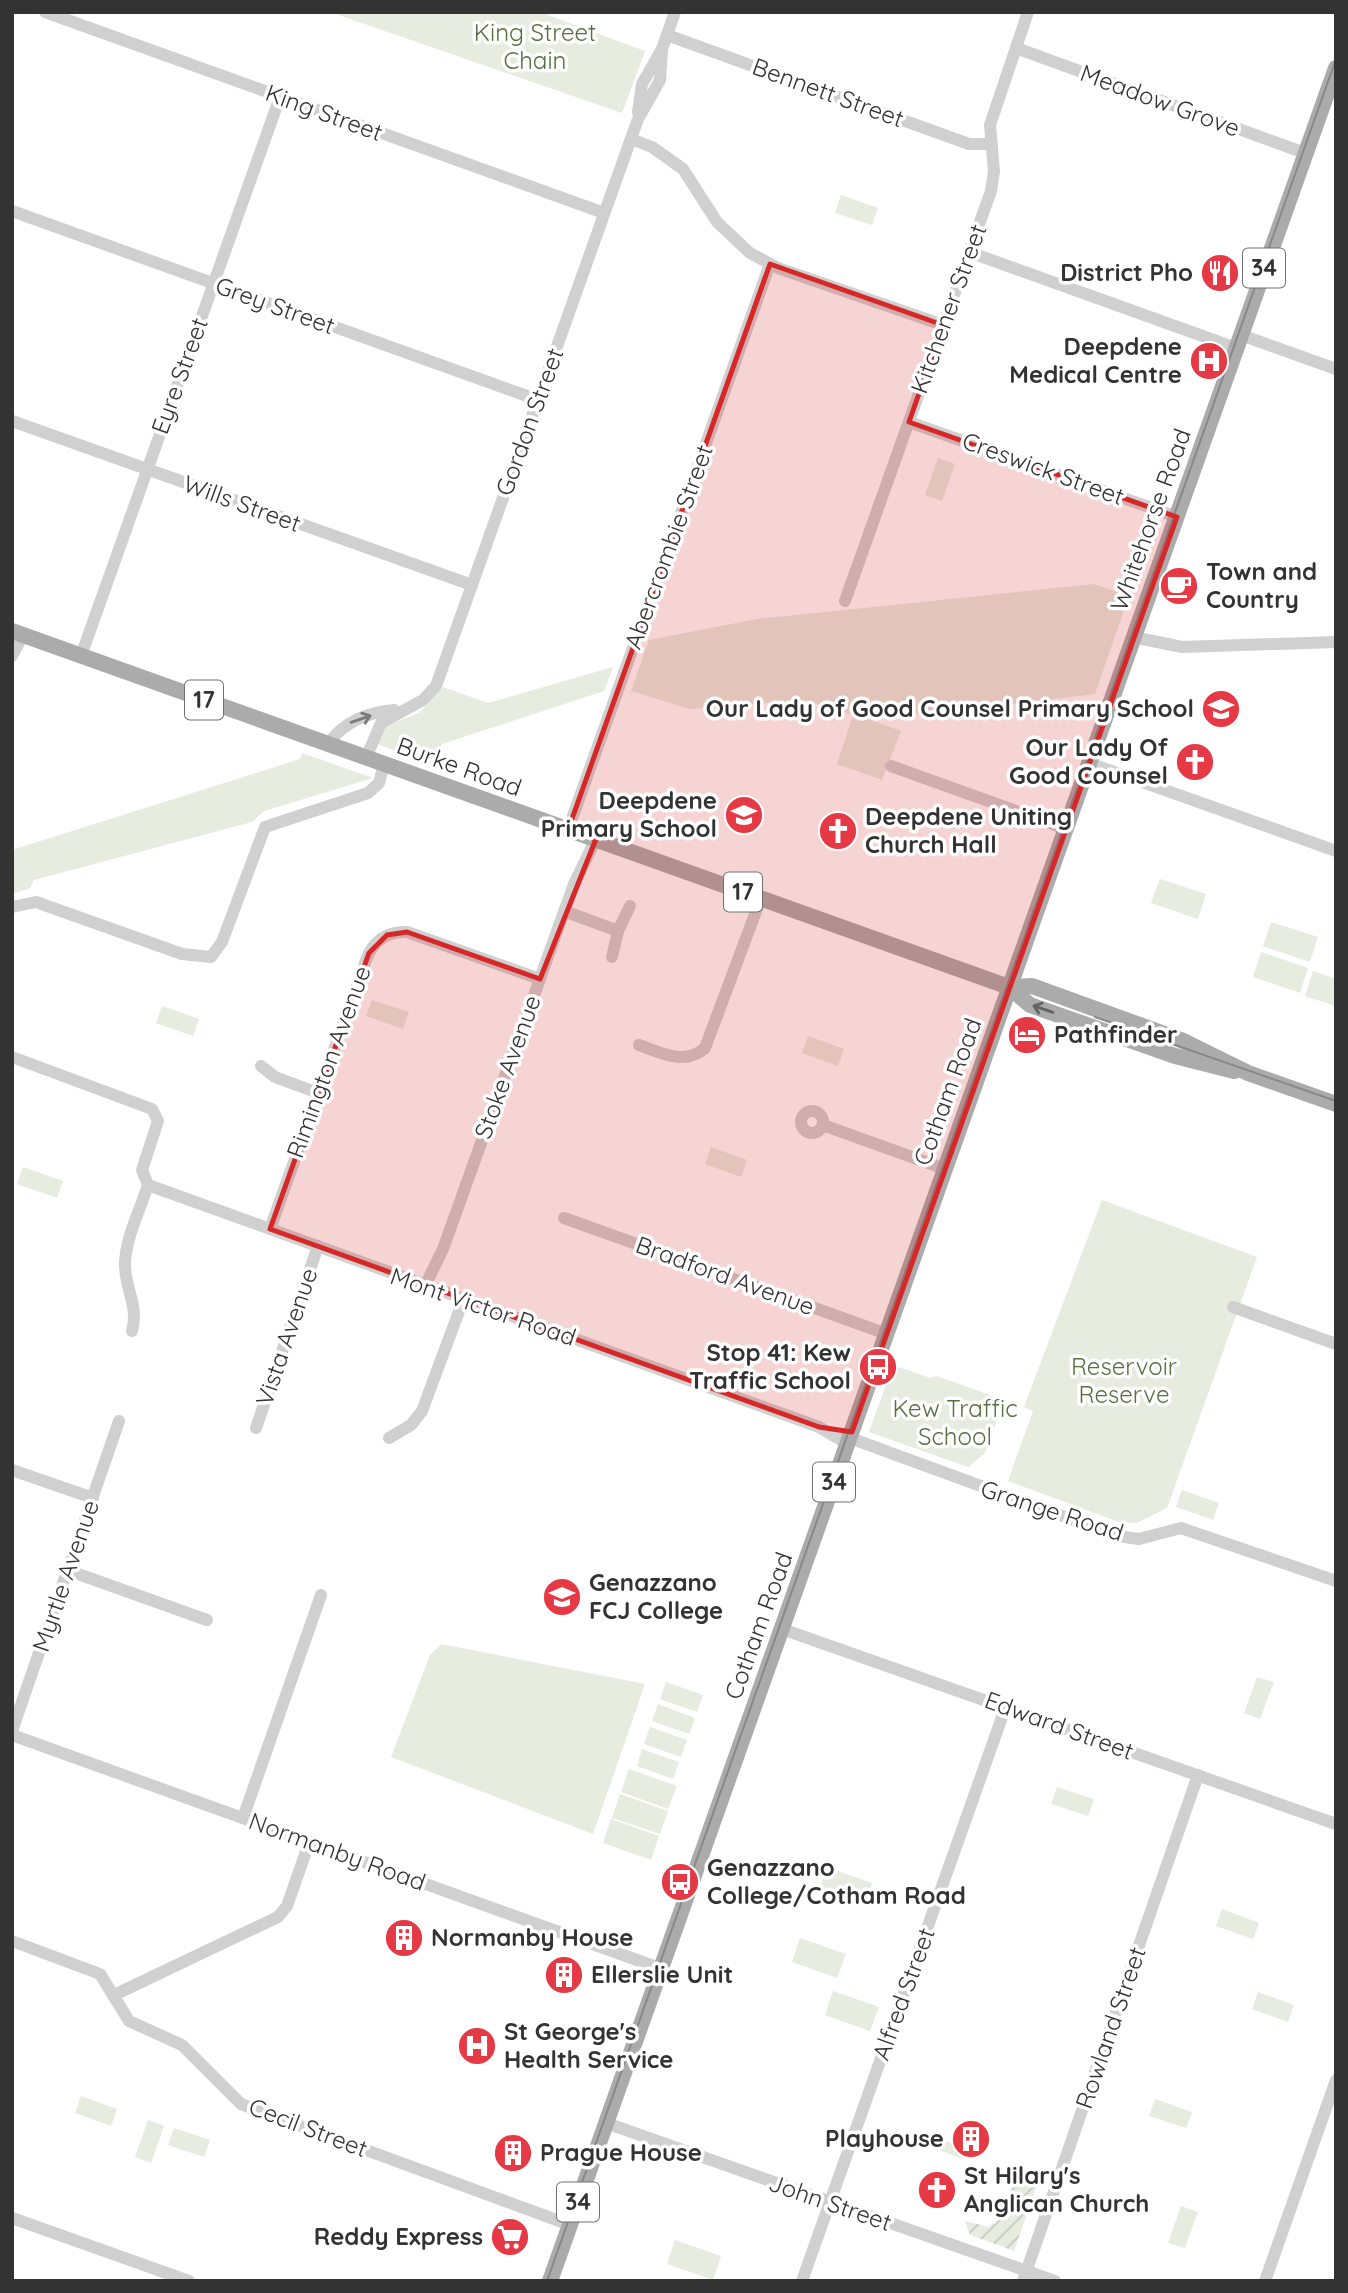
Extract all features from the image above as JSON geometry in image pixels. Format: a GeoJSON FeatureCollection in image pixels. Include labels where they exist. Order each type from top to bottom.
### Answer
{"type":"FeatureCollection","features":[{"type":"Feature","properties":{"kind":"main road","name":"Whitehorse Road"},"geometry":{"type":"LineString","coordinates":[[1009,987],[1305,153],[1330,104],[1336,68]]}},
{"type":"Feature","properties":{"kind":"main road","name":"Burke Road"},"geometry":{"type":"LineString","coordinates":[[18,633],[1009,987],[1032,986],[1181,1040],[1248,1073],[1336,1104]]}},
{"type":"Feature","properties":{"kind":"main road","name":"Cotham Road"},"geometry":{"type":"LineString","coordinates":[[550,2281],[1009,987]]}},
{"type":"Feature","properties":{"kind":"street","name":"King Street"},"geometry":{"type":"LineString","coordinates":[[45,12],[604,213]]}},
{"type":"Feature","properties":{"kind":"street","name":"Gordon Street"},"geometry":{"type":"LineString","coordinates":[[366,758],[381,723],[402,709],[423,700],[436,685],[638,119],[660,80],[662,50],[675,12]]}},
{"type":"Feature","properties":{"kind":"street","name":"Kitchener Street"},"geometry":{"type":"LineString","coordinates":[[845,601],[993,181],[992,116],[1028,12]]}},
{"type":"Feature","properties":{"kind":"street","name":"Bennett Street"},"geometry":{"type":"LineString","coordinates":[[667,35],[970,144],[991,144]]}},
{"type":"Feature","properties":{"kind":"street","name":"Meadow Grove"},"geometry":{"type":"LineString","coordinates":[[1016,48],[1305,153]]}},
{"type":"Feature","properties":{"kind":"street","name":"Eyre Street"},"geometry":{"type":"LineString","coordinates":[[80,656],[280,97]]}},
{"type":"Feature","properties":{"kind":"street"},"geometry":{"type":"LineString","coordinates":[[631,139],[652,147],[683,169],[725,232],[750,253],[770,264],[943,325]]}},
{"type":"Feature","properties":{"kind":"street","name":"Grey Street"},"geometry":{"type":"LineString","coordinates":[[12,211],[538,400]]}},
{"type":"Feature","properties":{"kind":"street"},"geometry":{"type":"LineString","coordinates":[[969,252],[1238,342],[1336,369]]}},
{"type":"Feature","properties":{"kind":"street","name":"Abercrombie Street"},"geometry":{"type":"LineString","coordinates":[[568,830],[770,264]]}},
{"type":"Feature","properties":{"kind":"street","name":"Wills Street"},"geometry":{"type":"LineString","coordinates":[[12,421],[472,585]]}},
{"type":"Feature","properties":{"kind":"street","name":"Creswick Street"},"geometry":{"type":"LineString","coordinates":[[909,422],[1177,517]]}},
{"type":"Feature","properties":{"kind":"street"},"geometry":{"type":"LineString","coordinates":[[12,656],[18,633]]}},
{"type":"Feature","properties":{"kind":"street"},"geometry":{"type":"LineString","coordinates":[[1133,637],[1181,647],[1336,642]]}},
{"type":"Feature","properties":{"kind":"street","name":"Gordon Street"},"geometry":{"type":"LineString","coordinates":[[329,744],[338,731],[350,723],[386,711],[402,709]]}},
{"type":"Feature","properties":{"kind":"street"},"geometry":{"type":"LineString","coordinates":[[1089,763],[1336,851]]}},
{"type":"Feature","properties":{"kind":"street"},"geometry":{"type":"LineString","coordinates":[[12,907],[36,902],[183,954],[211,957],[222,942],[264,827],[368,793],[379,783],[384,764]]}},
{"type":"Feature","properties":{"kind":"street"},"geometry":{"type":"LineString","coordinates":[[891,766],[1066,829]]}},
{"type":"Feature","properties":{"kind":"street","name":"Stoke Avenue"},"geometry":{"type":"LineString","coordinates":[[430,1288],[591,838]]}},
{"type":"Feature","properties":{"kind":"street"},"geometry":{"type":"LineString","coordinates":[[639,1045],[681,1058],[693,1056],[705,1048],[761,898]]}},
{"type":"Feature","properties":{"kind":"street"},"geometry":{"type":"LineString","coordinates":[[612,957],[618,930],[630,906]]}},
{"type":"Feature","properties":{"kind":"street"},"geometry":{"type":"LineString","coordinates":[[564,911],[618,930]]}},
{"type":"Feature","properties":{"kind":"street","name":"Rimington Avenue"},"geometry":{"type":"LineString","coordinates":[[270,1229],[369,953],[387,935],[400,932],[414,934],[540,979]]}},
{"type":"Feature","properties":{"kind":"street"},"geometry":{"type":"LineString","coordinates":[[12,1057],[152,1109],[158,1121],[142,1170],[148,1185],[125,1257],[126,1280],[135,1310],[132,1331]]}},
{"type":"Feature","properties":{"kind":"street"},"geometry":{"type":"LineString","coordinates":[[261,1066],[275,1077],[318,1093]]}},
{"type":"Feature","properties":{"kind":"street"},"geometry":{"type":"LineString","coordinates":[[823,1125],[945,1169]]}},
{"type":"Feature","properties":{"kind":"street","name":"Mont Victor Road"},"geometry":{"type":"LineString","coordinates":[[148,1185],[850,1438]]}},
{"type":"Feature","properties":{"kind":"street","name":"Bradford Avenue"},"geometry":{"type":"LineString","coordinates":[[564,1218],[887,1334]]}},
{"type":"Feature","properties":{"kind":"street","name":"Vista Avenue"},"geometry":{"type":"LineString","coordinates":[[256,1428],[318,1246]]}},
{"type":"Feature","properties":{"kind":"street"},"geometry":{"type":"LineString","coordinates":[[389,1438],[411,1424],[422,1411],[464,1298]]}},
{"type":"Feature","properties":{"kind":"street"},"geometry":{"type":"LineString","coordinates":[[1233,1307],[1336,1344]]}},
{"type":"Feature","properties":{"kind":"street","name":"Myrtle Avenue"},"geometry":{"type":"LineString","coordinates":[[12,1733],[120,1420]]}},
{"type":"Feature","properties":{"kind":"street","name":"Grange Road"},"geometry":{"type":"LineString","coordinates":[[850,1438],[1117,1535],[1139,1539],[1181,1528],[1336,1581]]}},
{"type":"Feature","properties":{"kind":"street"},"geometry":{"type":"LineString","coordinates":[[12,1470],[93,1498]]}},
{"type":"Feature","properties":{"kind":"street"},"geometry":{"type":"LineString","coordinates":[[67,1570],[207,1620]]}},
{"type":"Feature","properties":{"kind":"street"},"geometry":{"type":"LineString","coordinates":[[243,1818],[321,1595]]}},
{"type":"Feature","properties":{"kind":"street","name":"Edward Street"},"geometry":{"type":"LineString","coordinates":[[782,1629],[1336,1824]]}},
{"type":"Feature","properties":{"kind":"street","name":"Alfred Street"},"geometry":{"type":"LineString","coordinates":[[802,2281],[1006,1706]]}},
{"type":"Feature","properties":{"kind":"street","name":"Normanby Road"},"geometry":{"type":"LineString","coordinates":[[12,1733],[662,1969]]}},
{"type":"Feature","properties":{"kind":"street","name":"Rowland Street"},"geometry":{"type":"LineString","coordinates":[[1025,2276],[1198,1775]]}},
{"type":"Feature","properties":{"kind":"street"},"geometry":{"type":"LineString","coordinates":[[114,1995],[278,1917],[287,1906],[309,1843]]}},
{"type":"Feature","properties":{"kind":"street","name":"Cecil Street"},"geometry":{"type":"LineString","coordinates":[[12,1941],[95,1971],[114,1995],[128,2021],[182,2045],[241,2104],[570,2225]]}},
{"type":"Feature","properties":{"kind":"street"},"geometry":{"type":"LineString","coordinates":[[1265,2281],[1332,2100],[1336,2080]]}},
{"type":"Feature","properties":{"kind":"street","name":"John Street"},"geometry":{"type":"LineString","coordinates":[[606,2123],[830,2202],[1025,2276],[1055,2281]]}},
{"type":"Feature","properties":{"kind":"street"},"geometry":{"type":"LineString","coordinates":[[12,2218],[189,2281]]}},
{"type":"Feature","properties":{"kind":"highlighted area"},"geometry":{"type":"Polygon","coordinates":[[[770,264],[943,325],[909,422],[1177,517],[852,1432],[819,1427],[270,1229],[369,953],[387,935],[407,932],[540,979],[596,839],[568,830],[770,264]]]}},
{"type":"Feature","properties":{"kind":"green space","name":"King Street Chain"},"geometry":{"type":"Polygon","coordinates":[[[330,12],[540,12],[645,51],[622,113],[330,12]]]}},
{"type":"Feature","properties":{"kind":"green space"},"geometry":{"type":"Polygon","coordinates":[[[841,195],[878,208],[872,225],[835,213],[841,195]]]}},
{"type":"Feature","properties":{"kind":"green space"},"geometry":{"type":"Polygon","coordinates":[[[938,458],[955,464],[942,501],[925,495],[938,458]]]}},
{"type":"Feature","properties":{"kind":"green space"},"geometry":{"type":"Polygon","coordinates":[[[1094,584],[1129,596],[1095,694],[930,714],[857,715],[901,731],[882,780],[837,764],[853,715],[805,700],[690,709],[631,691],[649,640],[757,619],[1094,584]]]}},
{"type":"Feature","properties":{"kind":"green space"},"geometry":{"type":"Polygon","coordinates":[[[613,667],[604,691],[442,744],[432,764],[377,744],[385,726],[419,713],[443,687],[488,703],[613,667]]]}},
{"type":"Feature","properties":{"kind":"green space"},"geometry":{"type":"Polygon","coordinates":[[[302,753],[373,778],[264,811],[252,822],[34,880],[30,888],[12,894],[12,850],[300,759],[302,753]]]}},
{"type":"Feature","properties":{"kind":"green space"},"geometry":{"type":"Polygon","coordinates":[[[1160,879],[1206,894],[1198,919],[1151,903],[1160,879]]]}},
{"type":"Feature","properties":{"kind":"green space"},"geometry":{"type":"Polygon","coordinates":[[[1271,922],[1318,937],[1310,962],[1263,946],[1271,922]]]}},
{"type":"Feature","properties":{"kind":"green space"},"geometry":{"type":"Polygon","coordinates":[[[1261,952],[1308,968],[1300,993],[1253,977],[1261,952]]]}},
{"type":"Feature","properties":{"kind":"green space"},"geometry":{"type":"Polygon","coordinates":[[[1313,971],[1336,979],[1336,1006],[1305,996],[1313,971]]]}},
{"type":"Feature","properties":{"kind":"green space"},"geometry":{"type":"Polygon","coordinates":[[[372,1000],[409,1012],[403,1029],[366,1016],[372,1000]]]}},
{"type":"Feature","properties":{"kind":"green space"},"geometry":{"type":"Polygon","coordinates":[[[162,1006],[199,1019],[193,1036],[156,1023],[162,1006]]]}},
{"type":"Feature","properties":{"kind":"green space"},"geometry":{"type":"Polygon","coordinates":[[[808,1036],[844,1049],[838,1066],[802,1053],[808,1036]]]}},
{"type":"Feature","properties":{"kind":"green space"},"geometry":{"type":"Polygon","coordinates":[[[711,1147],[747,1160],[741,1177],[705,1164],[711,1147]]]}},
{"type":"Feature","properties":{"kind":"green space"},"geometry":{"type":"Polygon","coordinates":[[[23,1167],[63,1181],[57,1198],[17,1184],[23,1167]]]}},
{"type":"Feature","properties":{"kind":"green space","name":"Reservoir Reserve"},"geometry":{"type":"Polygon","coordinates":[[[1102,1200],[1257,1257],[1167,1508],[1137,1523],[1119,1522],[1008,1481],[1033,1411],[1024,1407],[1102,1200]]]}},
{"type":"Feature","properties":{"kind":"green space","name":"Kew Traffic School"},"geometry":{"type":"Polygon","coordinates":[[[893,1365],[930,1378],[937,1376],[1004,1400],[985,1453],[968,1467],[869,1432],[893,1365]]]}},
{"type":"Feature","properties":{"kind":"green space"},"geometry":{"type":"Polygon","coordinates":[[[1182,1490],[1219,1503],[1213,1520],[1176,1507],[1182,1490]]]}},
{"type":"Feature","properties":{"kind":"green space"},"geometry":{"type":"Polygon","coordinates":[[[441,1644],[645,1684],[593,1834],[391,1757],[430,1655],[441,1644]]]}},
{"type":"Feature","properties":{"kind":"green space"},"geometry":{"type":"Polygon","coordinates":[[[1257,1677],[1274,1682],[1260,1719],[1244,1713],[1257,1677]]]}},
{"type":"Feature","properties":{"kind":"green space"},"geometry":{"type":"Polygon","coordinates":[[[666,1682],[703,1695],[697,1712],[660,1699],[666,1682]]]}},
{"type":"Feature","properties":{"kind":"green space"},"geometry":{"type":"Polygon","coordinates":[[[658,1704],[695,1718],[689,1734],[652,1721],[658,1704]]]}},
{"type":"Feature","properties":{"kind":"green space"},"geometry":{"type":"Polygon","coordinates":[[[650,1727],[687,1740],[681,1757],[644,1744],[650,1727]]]}},
{"type":"Feature","properties":{"kind":"green space"},"geometry":{"type":"Polygon","coordinates":[[[642,1749],[679,1762],[673,1779],[637,1766],[642,1749]]]}},
{"type":"Feature","properties":{"kind":"green space"},"geometry":{"type":"Polygon","coordinates":[[[629,1769],[677,1786],[668,1809],[621,1792],[629,1769]]]}},
{"type":"Feature","properties":{"kind":"green space"},"geometry":{"type":"Polygon","coordinates":[[[1057,1787],[1094,1799],[1088,1816],[1051,1804],[1057,1787]]]}},
{"type":"Feature","properties":{"kind":"green space"},"geometry":{"type":"Polygon","coordinates":[[[620,1794],[668,1811],[660,1834],[612,1818],[620,1794]]]}},
{"type":"Feature","properties":{"kind":"green space"},"geometry":{"type":"Polygon","coordinates":[[[611,1819],[659,1836],[651,1860],[603,1843],[611,1819]]]}},
{"type":"Feature","properties":{"kind":"green space"},"geometry":{"type":"Polygon","coordinates":[[[827,1867],[872,1883],[864,1907],[818,1891],[827,1867]]]}},
{"type":"Feature","properties":{"kind":"green space"},"geometry":{"type":"Polygon","coordinates":[[[1222,1909],[1259,1923],[1253,1939],[1216,1926],[1222,1909]]]}},
{"type":"Feature","properties":{"kind":"green space"},"geometry":{"type":"Polygon","coordinates":[[[800,1938],[846,1954],[837,1978],[792,1962],[800,1938]]]}},
{"type":"Feature","properties":{"kind":"green space"},"geometry":{"type":"Polygon","coordinates":[[[833,1991],[879,2007],[870,2031],[825,2015],[833,1991]]]}},
{"type":"Feature","properties":{"kind":"green space"},"geometry":{"type":"Polygon","coordinates":[[[1258,1992],[1294,2005],[1288,2022],[1252,2009],[1258,1992]]]}},
{"type":"Feature","properties":{"kind":"green space"},"geometry":{"type":"Polygon","coordinates":[[[81,2096],[117,2109],[111,2126],[75,2113],[81,2096]]]}},
{"type":"Feature","properties":{"kind":"green space"},"geometry":{"type":"Polygon","coordinates":[[[1155,2099],[1192,2112],[1186,2128],[1149,2116],[1155,2099]]]}},
{"type":"Feature","properties":{"kind":"green space"},"geometry":{"type":"Polygon","coordinates":[[[148,2120],[164,2126],[151,2163],[135,2157],[148,2120]]]}},
{"type":"Feature","properties":{"kind":"green space"},"geometry":{"type":"Polygon","coordinates":[[[968,2120],[971,2122],[962,2147],[973,2152],[971,2156],[960,2158],[926,2145],[930,2135],[952,2143],[956,2133],[963,2135],[968,2120]]]}},
{"type":"Feature","properties":{"kind":"green space"},"geometry":{"type":"Polygon","coordinates":[[[174,2128],[210,2140],[204,2157],[168,2145],[174,2128]]]}},
{"type":"Feature","properties":{"kind":"green space"},"geometry":{"type":"Polygon","coordinates":[[[1006,2171],[1038,2182],[1014,2251],[970,2235],[965,2221],[990,2227],[992,2223],[995,2224],[1013,2185],[1006,2182],[1006,2171]]]}},
{"type":"Feature","properties":{"kind":"green space"},"geometry":{"type":"Polygon","coordinates":[[[1181,2206],[1198,2212],[1185,2248],[1168,2243],[1181,2206]]]}},
{"type":"Feature","properties":{"kind":"green space"},"geometry":{"type":"Polygon","coordinates":[[[675,2240],[721,2256],[713,2280],[667,2264],[675,2240]]]}},
{"type":"Feature","properties":{"kind":"tram line"},"geometry":{"type":"LineString","coordinates":[[547,2281],[1336,59]]}},
{"type":"Feature","properties":{"kind":"tram line"},"geometry":{"type":"LineString","coordinates":[[1095,1017],[1336,1101]]}},
{"type":"Feature","properties":{"kind":"place","name":"District Pho"},"geometry":{"type":"Point","coordinates":[1220,273]}},
{"type":"Feature","properties":{"kind":"place","name":"Deepdene Medical Centre"},"geometry":{"type":"Point","coordinates":[1209,361]}},
{"type":"Feature","properties":{"kind":"place","name":"Town and Country"},"geometry":{"type":"Point","coordinates":[1179,586]}},
{"type":"Feature","properties":{"kind":"place","name":"Our Lady of Good Counsel Primary School"},"geometry":{"type":"Point","coordinates":[1221,709]}},
{"type":"Feature","properties":{"kind":"place","name":"Our Lady Of Good Counsel"},"geometry":{"type":"Point","coordinates":[1195,762]}},
{"type":"Feature","properties":{"kind":"place","name":"Deepdene Primary School"},"geometry":{"type":"Point","coordinates":[744,815]}},
{"type":"Feature","properties":{"kind":"place","name":"Deepdene Uniting Church Hall"},"geometry":{"type":"Point","coordinates":[838,831]}},
{"type":"Feature","properties":{"kind":"place","name":"Pathfinder"},"geometry":{"type":"Point","coordinates":[1027,1035]}},
{"type":"Feature","properties":{"kind":"place","name":"Stop 41: Kew Traffic School"},"geometry":{"type":"Point","coordinates":[878,1367]}},
{"type":"Feature","properties":{"kind":"place","name":"Genazzano FCJ College"},"geometry":{"type":"Point","coordinates":[562,1597]}},
{"type":"Feature","properties":{"kind":"place","name":"Genazzano College/Cotham Road"},"geometry":{"type":"Point","coordinates":[680,1882]}},
{"type":"Feature","properties":{"kind":"place","name":"Normanby House"},"geometry":{"type":"Point","coordinates":[404,1938]}},
{"type":"Feature","properties":{"kind":"place","name":"Ellerslie Unit"},"geometry":{"type":"Point","coordinates":[564,1975]}},
{"type":"Feature","properties":{"kind":"place","name":"St George's Health Service"},"geometry":{"type":"Point","coordinates":[477,2046]}},
{"type":"Feature","properties":{"kind":"place","name":"Playhouse"},"geometry":{"type":"Point","coordinates":[971,2139]}},
{"type":"Feature","properties":{"kind":"place","name":"Prague House"},"geometry":{"type":"Point","coordinates":[513,2153]}},
{"type":"Feature","properties":{"kind":"place","name":"St Hilary's Anglican Church"},"geometry":{"type":"Point","coordinates":[937,2190]}},
{"type":"Feature","properties":{"kind":"place","name":"Reddy Express"},"geometry":{"type":"Point","coordinates":[510,2237]}}]}
